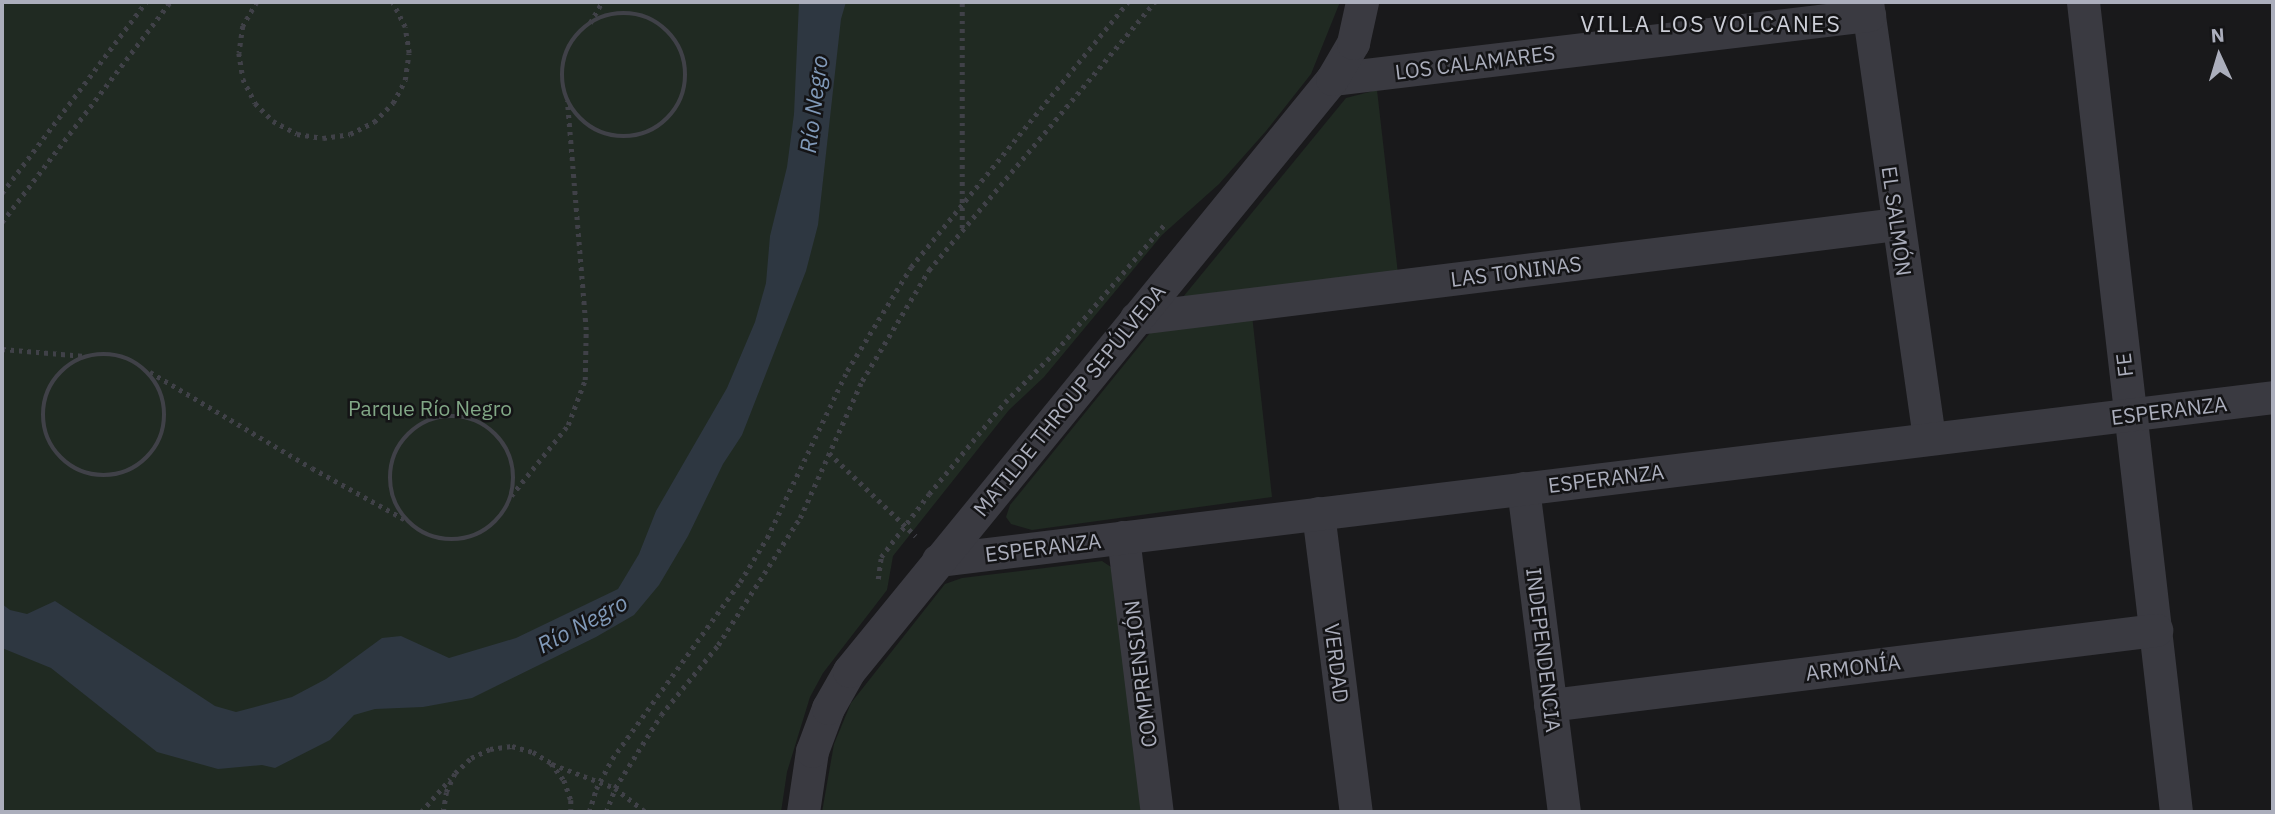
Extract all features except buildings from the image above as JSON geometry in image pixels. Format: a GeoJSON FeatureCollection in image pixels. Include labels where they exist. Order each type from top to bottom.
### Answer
{"type":"FeatureCollection","features":[{"type":"Feature","properties":{"kind":"street","name":"MATILDE THROUP SEPÚLVEDA"},"geometry":{"type":"LineString","coordinates":[[803,812],[812,751],[838,688],[865,649],[1332,79],[1353,43],[1362,2]]}},
{"type":"Feature","properties":{"kind":"street","name":"FE"},"geometry":{"type":"LineString","coordinates":[[2083,2],[2176,812]]}},
{"type":"Feature","properties":{"kind":"street","name":"LOS CALAMARES"},"geometry":{"type":"LineString","coordinates":[[1332,79],[1868,8]]}},
{"type":"Feature","properties":{"kind":"street","name":"EL SALMÓN"},"geometry":{"type":"LineString","coordinates":[[1868,8],[1929,439]]}},
{"type":"Feature","properties":{"kind":"street","name":"LAS TONINAS"},"geometry":{"type":"LineString","coordinates":[[1136,318],[1897,224]]}},
{"type":"Feature","properties":{"kind":"street","name":"ESPERANZA"},"geometry":{"type":"LineString","coordinates":[[939,559],[2273,397]]}},
{"type":"Feature","properties":{"kind":"street","name":"INDEPENDENCIA"},"geometry":{"type":"LineString","coordinates":[[1523,488],[1564,812]]}},
{"type":"Feature","properties":{"kind":"street","name":"VERDAD"},"geometry":{"type":"LineString","coordinates":[[1318,513],[1356,812]]}},
{"type":"Feature","properties":{"kind":"street","name":"COMPRENSIÓN"},"geometry":{"type":"LineString","coordinates":[[1123,537],[1157,812]]}},
{"type":"Feature","properties":{"kind":"street","name":"ARMONÍA"},"geometry":{"type":"LineString","coordinates":[[1550,705],[2156,630]]}},
{"type":"Feature","properties":{"kind":"path"},"geometry":{"type":"LineString","coordinates":[[2,193],[146,2]]}},
{"type":"Feature","properties":{"kind":"path"},"geometry":{"type":"LineString","coordinates":[[2,222],[170,2]]}},
{"type":"Feature","properties":{"kind":"path"},"geometry":{"type":"LineString","coordinates":[[256,2],[243,26],[239,53],[243,79],[255,103],[274,121],[297,134],[323,138],[350,134],[374,122],[393,103],[405,80],[409,53],[405,27],[392,2]]}},
{"type":"Feature","properties":{"kind":"path"},"geometry":{"type":"LineString","coordinates":[[2,349],[86,356],[118,355],[435,537],[466,538],[494,523],[511,496],[568,425],[585,380],[586,330],[562,66],[567,50],[602,2]]}},
{"type":"Feature","properties":{"kind":"path"},"geometry":{"type":"LineString","coordinates":[[962,2],[962,229]]}},
{"type":"Feature","properties":{"kind":"path"},"geometry":{"type":"LineString","coordinates":[[589,812],[599,782],[649,704],[748,569],[767,538],[862,344],[911,267],[1128,2]]}},
{"type":"Feature","properties":{"kind":"path"},"geometry":{"type":"LineString","coordinates":[[606,812],[615,788],[661,715],[718,645],[800,518],[862,381],[929,270],[1155,2]]}},
{"type":"Feature","properties":{"kind":"path"},"geometry":{"type":"LineString","coordinates":[[567,101],[577,116],[590,128],[625,138],[659,127],[681,101],[686,84],[686,66],[681,48],[671,34],[657,22],[623,13],[589,23]]}},
{"type":"Feature","properties":{"kind":"path"},"geometry":{"type":"LineString","coordinates":[[86,356],[59,373],[47,393],[42,416],[52,447],[75,469],[90,475],[122,474],[137,467],[158,444],[164,429],[163,397],[146,370]]}},
{"type":"Feature","properties":{"kind":"path"},"geometry":{"type":"LineString","coordinates":[[408,521],[392,492],[393,460],[410,433],[438,418],[471,418],[498,436],[513,464],[511,496]]}},
{"type":"Feature","properties":{"kind":"path"},"geometry":{"type":"LineString","coordinates":[[829,453],[939,559]]}},
{"type":"Feature","properties":{"kind":"path"},"geometry":{"type":"LineString","coordinates":[[421,812],[471,758],[490,749],[512,747],[533,752],[551,764],[615,788],[646,812]]}},
{"type":"Feature","properties":{"kind":"path"},"geometry":{"type":"LineString","coordinates":[[551,764],[564,780],[571,812]]}},
{"type":"Feature","properties":{"kind":"path"},"geometry":{"type":"LineString","coordinates":[[443,812],[446,792],[455,773]]}},
{"type":"Feature","properties":{"kind":"green space","name":"Parque Río Negro"},"geometry":{"type":"Polygon","coordinates":[[[2,2],[1340,2],[1311,74],[1266,131],[1219,184],[1162,235],[1044,377],[1009,410],[893,556],[887,590],[823,673],[810,697],[787,772],[781,812],[2,812],[2,2]]]}},
{"type":"Feature","properties":{"kind":"green space"},"geometry":{"type":"Polygon","coordinates":[[[1377,90],[1398,274],[1183,297],[1346,98],[1377,90]]]}},
{"type":"Feature","properties":{"kind":"green space"},"geometry":{"type":"Polygon","coordinates":[[[1252,315],[1272,497],[1032,530],[1011,524],[1006,517],[1010,505],[1154,328],[1252,315]]]}},
{"type":"Feature","properties":{"kind":"green space"},"geometry":{"type":"Polygon","coordinates":[[[1102,561],[1111,567],[1146,804],[1139,812],[822,812],[834,744],[851,703],[945,584],[962,578],[1102,561]]]}},
{"type":"Feature","properties":{"kind":"water","name":"Río Negro"},"geometry":{"type":"Polygon","coordinates":[[[799,2],[846,2],[841,19],[818,225],[806,271],[742,435],[723,464],[688,536],[659,585],[634,615],[596,637],[472,698],[423,707],[375,709],[354,715],[330,740],[275,768],[262,765],[218,769],[157,752],[51,668],[2,648],[2,604],[10,610],[27,614],[55,601],[215,706],[236,712],[292,697],[326,679],[382,638],[401,636],[449,658],[516,638],[618,589],[639,554],[656,511],[727,388],[755,322],[766,283],[770,236],[787,167],[794,114],[799,2]]]}},
{"type":"Feature","properties":{"kind":"district","name":"VILLA LOS VOLCANES"},"geometry":{"type":"Point","coordinates":[1711,23]}}]}
